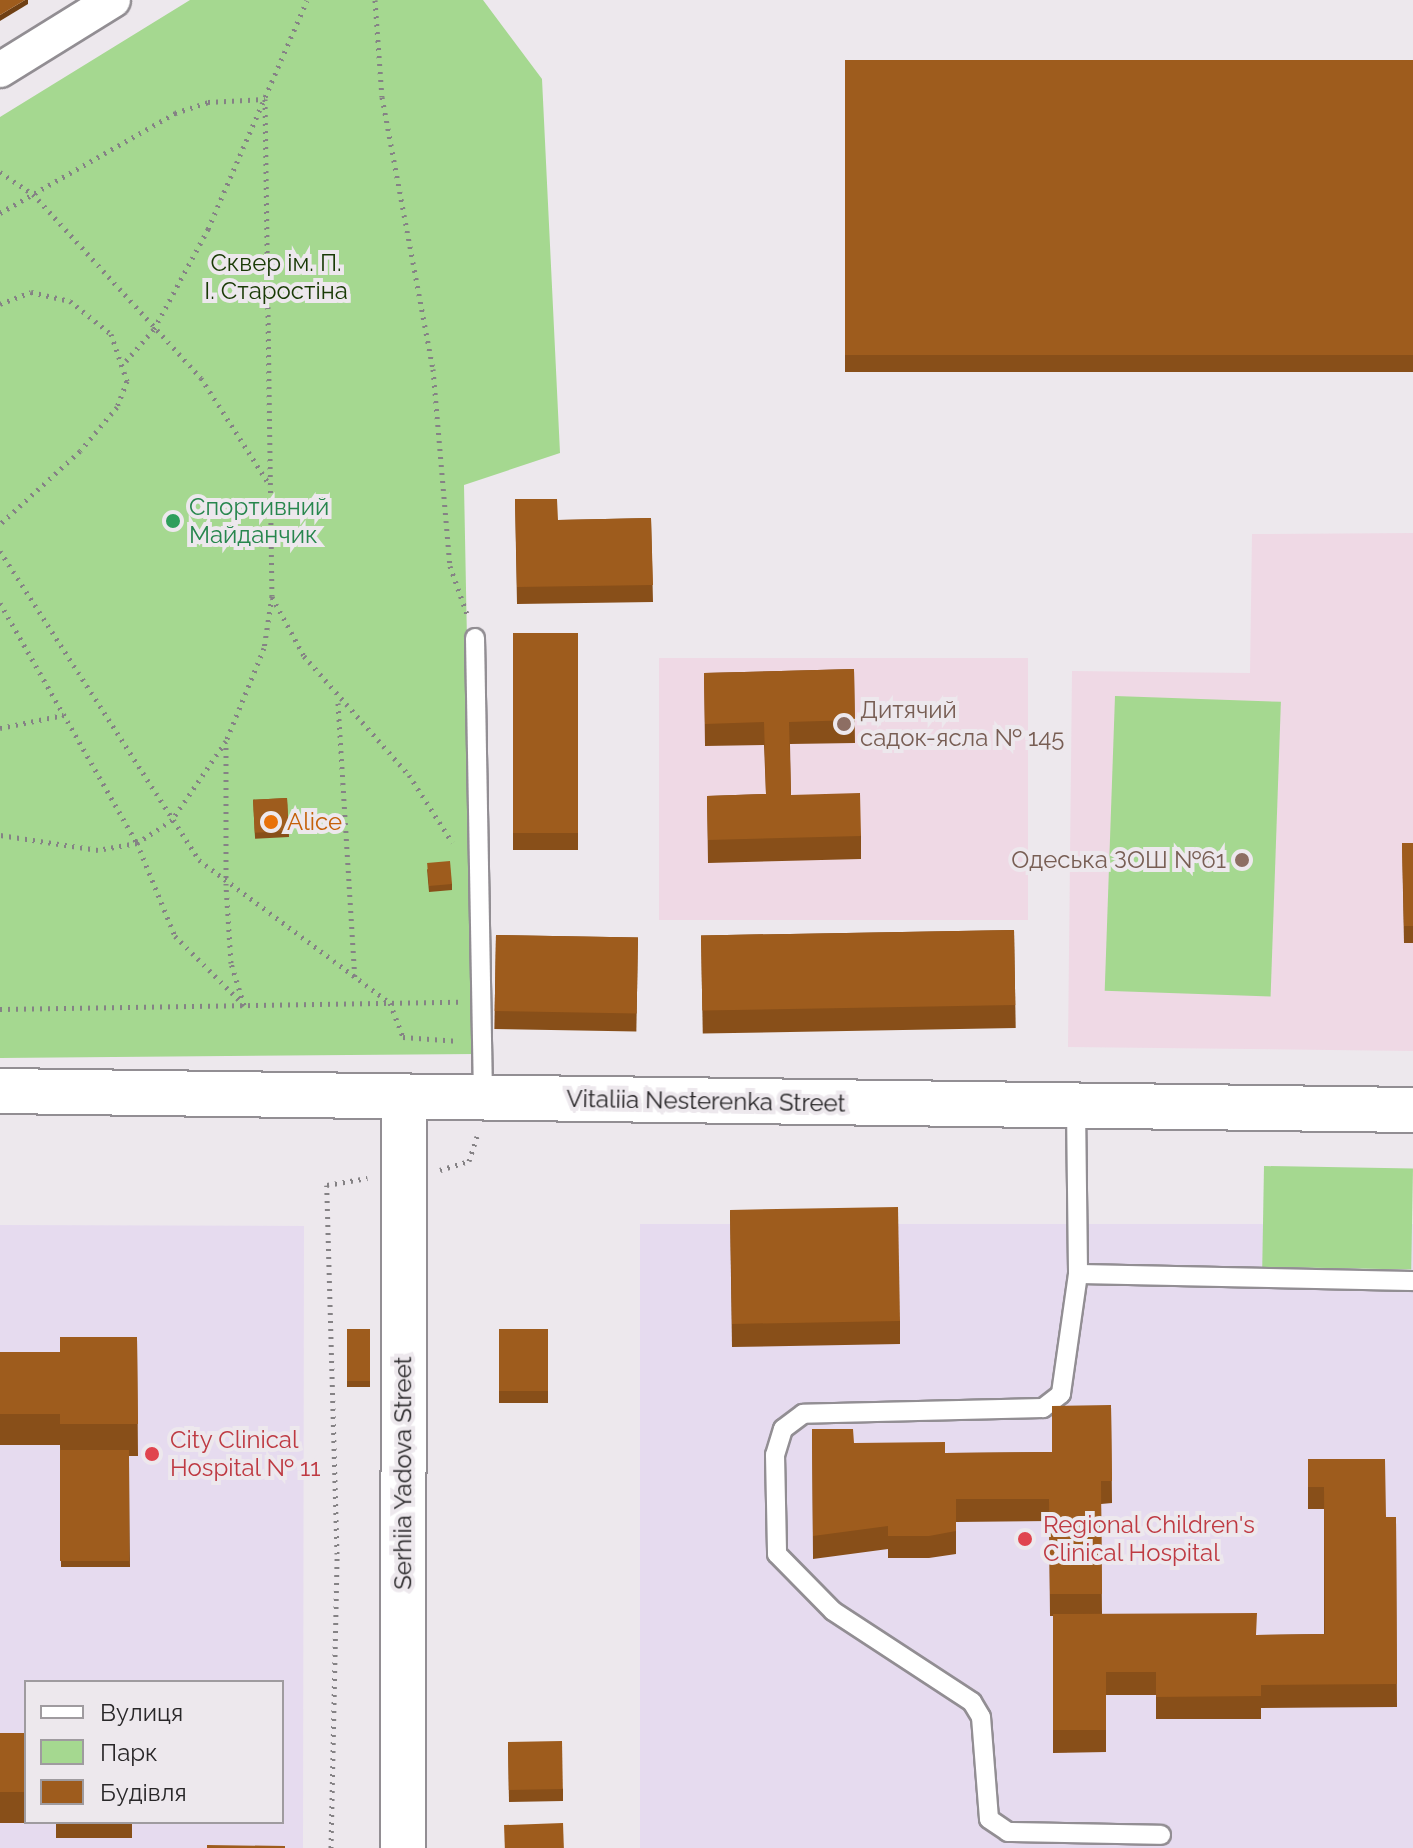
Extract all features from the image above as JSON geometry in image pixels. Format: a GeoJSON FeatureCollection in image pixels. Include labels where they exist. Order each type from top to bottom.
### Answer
{"type":"FeatureCollection","features":[{"type":"Feature","properties":{"kind":"main road","name":"Vitaliia Nesterenka Street"},"geometry":{"type":"LineString","coordinates":[[0,1091],[1413,1110]]}},
{"type":"Feature","properties":{"kind":"main road","name":"Serhiia Yadova Street"},"geometry":{"type":"LineString","coordinates":[[403,1848],[404,1097]]}},
{"type":"Feature","properties":{"kind":"street"},"geometry":{"type":"LineString","coordinates":[[0,70],[113,0]]}},
{"type":"Feature","properties":{"kind":"lane"},"geometry":{"type":"LineString","coordinates":[[475,638],[483,1098]]}},
{"type":"Feature","properties":{"kind":"lane"},"geometry":{"type":"LineString","coordinates":[[1076,1107],[1078,1274],[1068,1369],[1061,1394],[1043,1408],[803,1414],[783,1429],[775,1455],[777,1554],[833,1611],[972,1702],[981,1717],[989,1819],[1008,1832],[1161,1835]]}},
{"type":"Feature","properties":{"kind":"lane"},"geometry":{"type":"LineString","coordinates":[[1078,1274],[1413,1281]]}},
{"type":"Feature","properties":{"kind":"path"},"geometry":{"type":"LineString","coordinates":[[0,524],[117,407],[126,361],[154,329],[265,99],[307,0]]}},
{"type":"Feature","properties":{"kind":"path"},"geometry":{"type":"LineString","coordinates":[[375,0],[382,97],[433,369],[450,566],[475,638]]}},
{"type":"Feature","properties":{"kind":"path"},"geometry":{"type":"LineString","coordinates":[[0,213],[175,113],[208,102],[265,99]]}},
{"type":"Feature","properties":{"kind":"path"},"geometry":{"type":"LineString","coordinates":[[0,835],[98,850],[137,843],[172,820],[226,741],[264,648],[272,596],[265,99]]}},
{"type":"Feature","properties":{"kind":"path"},"geometry":{"type":"LineString","coordinates":[[0,172],[33,194],[154,329],[235,423],[270,485]]}},
{"type":"Feature","properties":{"kind":"path"},"geometry":{"type":"LineString","coordinates":[[0,304],[31,292],[70,301],[111,334],[126,361]]}},
{"type":"Feature","properties":{"kind":"path"},"geometry":{"type":"LineString","coordinates":[[0,551],[172,820],[226,885],[390,1003]]}},
{"type":"Feature","properties":{"kind":"path"},"geometry":{"type":"LineString","coordinates":[[272,596],[338,702],[409,775],[480,878]]}},
{"type":"Feature","properties":{"kind":"path"},"geometry":{"type":"LineString","coordinates":[[0,603],[137,843],[175,936],[244,1005]]}},
{"type":"Feature","properties":{"kind":"path"},"geometry":{"type":"LineString","coordinates":[[338,702],[355,978]]}},
{"type":"Feature","properties":{"kind":"path"},"geometry":{"type":"LineString","coordinates":[[0,728],[64,715]]}},
{"type":"Feature","properties":{"kind":"path"},"geometry":{"type":"LineString","coordinates":[[226,741],[226,885],[231,963],[244,1005]]}},
{"type":"Feature","properties":{"kind":"path"},"geometry":{"type":"LineString","coordinates":[[0,1009],[482,1002]]}},
{"type":"Feature","properties":{"kind":"path"},"geometry":{"type":"LineString","coordinates":[[327,1185],[337,1554],[331,1848]]}},
{"type":"Feature","properties":{"kind":"shaded area","name":"Одеська ЗОШ №61"},"geometry":{"type":"Polygon","coordinates":[[[1413,533],[1413,1051],[1068,1047],[1072,671],[1250,673],[1252,534],[1413,533]]]}},
{"type":"Feature","properties":{"kind":"shaded area","name":"Дитячий садок-ясла № 145"},"geometry":{"type":"Polygon","coordinates":[[[659,658],[1028,658],[1028,920],[659,920],[659,658]]]}},
{"type":"Feature","properties":{"kind":"shaded area","name":"Regional Children's Clinical Hospital"},"geometry":{"type":"Polygon","coordinates":[[[640,1224],[1413,1224],[1413,1848],[640,1848],[640,1224]]]}},
{"type":"Feature","properties":{"kind":"shaded area","name":"City Clinical Hospital № 11"},"geometry":{"type":"Polygon","coordinates":[[[0,1225],[304,1226],[303,1848],[0,1848],[0,1225]]]}},
{"type":"Feature","properties":{"kind":"green space","name":"Сквер ім. П. І. Старостіна"},"geometry":{"type":"Polygon","coordinates":[[[190,0],[483,0],[542,79],[560,453],[464,485],[475,1054],[0,1058],[0,117],[190,0]]]}},
{"type":"Feature","properties":{"kind":"green space"},"geometry":{"type":"Polygon","coordinates":[[[1115,696],[1281,702],[1271,997],[1105,991],[1115,696]]]}},
{"type":"Feature","properties":{"kind":"green space"},"geometry":{"type":"Polygon","coordinates":[[[1264,1166],[1413,1169],[1411,1270],[1262,1267],[1264,1166]]]}},
{"type":"Feature","properties":{"kind":"building"},"geometry":{"type":"Polygon","coordinates":[[[0,0],[25,0],[0,15],[0,0]]]}},
{"type":"Feature","properties":{"kind":"building"},"geometry":{"type":"Polygon","coordinates":[[[845,60],[1413,60],[1413,355],[845,355],[845,60]]]}},
{"type":"Feature","properties":{"kind":"building"},"geometry":{"type":"Polygon","coordinates":[[[515,499],[557,499],[558,520],[651,518],[653,585],[517,587],[515,499]]]}},
{"type":"Feature","properties":{"kind":"building"},"geometry":{"type":"Polygon","coordinates":[[[513,633],[578,633],[578,833],[513,833],[513,633]]]}},
{"type":"Feature","properties":{"kind":"building"},"geometry":{"type":"Polygon","coordinates":[[[854,669],[855,720],[789,722],[791,795],[860,793],[861,836],[708,840],[707,796],[766,794],[764,722],[705,724],[704,673],[854,669]]]}},
{"type":"Feature","properties":{"kind":"building","name":"Alice"},"geometry":{"type":"Polygon","coordinates":[[[287,798],[289,831],[255,833],[253,800],[287,798]]]}},
{"type":"Feature","properties":{"kind":"building"},"geometry":{"type":"Polygon","coordinates":[[[1402,843],[1413,843],[1413,926],[1404,926],[1402,843]]]}},
{"type":"Feature","properties":{"kind":"building"},"geometry":{"type":"Polygon","coordinates":[[[450,861],[452,884],[429,886],[427,863],[450,861]]]}},
{"type":"Feature","properties":{"kind":"building"},"geometry":{"type":"Polygon","coordinates":[[[1014,930],[1015,1005],[702,1010],[701,935],[1014,930]]]}},
{"type":"Feature","properties":{"kind":"building"},"geometry":{"type":"Polygon","coordinates":[[[496,935],[638,937],[637,1013],[495,1011],[496,935]]]}},
{"type":"Feature","properties":{"kind":"building"},"geometry":{"type":"Polygon","coordinates":[[[898,1207],[900,1321],[732,1324],[730,1210],[898,1207]]]}},
{"type":"Feature","properties":{"kind":"building"},"geometry":{"type":"Polygon","coordinates":[[[347,1329],[370,1329],[370,1381],[347,1381],[347,1329]]]}},
{"type":"Feature","properties":{"kind":"building"},"geometry":{"type":"Polygon","coordinates":[[[499,1329],[548,1329],[548,1391],[499,1391],[499,1329]]]}},
{"type":"Feature","properties":{"kind":"building"},"geometry":{"type":"Polygon","coordinates":[[[60,1337],[137,1337],[138,1424],[60,1424],[60,1414],[0,1414],[0,1352],[60,1352],[60,1337]]]}},
{"type":"Feature","properties":{"kind":"building"},"geometry":{"type":"Polygon","coordinates":[[[1111,1405],[1112,1481],[1101,1481],[1102,1594],[1050,1594],[1049,1499],[956,1499],[956,1531],[929,1536],[888,1536],[888,1526],[813,1536],[812,1429],[853,1429],[854,1443],[945,1442],[945,1453],[1052,1452],[1052,1406],[1111,1405]]]}},
{"type":"Feature","properties":{"kind":"building"},"geometry":{"type":"Polygon","coordinates":[[[60,1450],[129,1450],[129,1561],[60,1561],[60,1450]]]}},
{"type":"Feature","properties":{"kind":"building"},"geometry":{"type":"Polygon","coordinates":[[[1308,1459],[1385,1459],[1386,1517],[1396,1517],[1397,1684],[1261,1685],[1261,1696],[1156,1697],[1156,1672],[1106,1672],[1106,1730],[1053,1730],[1053,1614],[1257,1613],[1256,1635],[1325,1634],[1324,1487],[1308,1487],[1308,1459]]]}},
{"type":"Feature","properties":{"kind":"building"},"geometry":{"type":"Polygon","coordinates":[[[0,1733],[24,1733],[24,1792],[0,1792],[0,1733]]]}},
{"type":"Feature","properties":{"kind":"building"},"geometry":{"type":"Polygon","coordinates":[[[562,1741],[563,1789],[509,1790],[508,1742],[562,1741]]]}},
{"type":"Feature","properties":{"kind":"building"},"geometry":{"type":"Polygon","coordinates":[[[563,1823],[564,1848],[505,1848],[504,1825],[563,1823]]]}},
{"type":"Feature","properties":{"kind":"building"},"geometry":{"type":"Polygon","coordinates":[[[207,1845],[285,1846],[285,1848],[207,1848],[207,1845]]]}},
{"type":"Feature","properties":{"kind":"place","name":"Спортивний Майданчик"},"geometry":{"type":"Point","coordinates":[173,521]}},
{"type":"Feature","properties":{"kind":"place","name":"Дитячий садок-ясла № 145"},"geometry":{"type":"Point","coordinates":[844,724]}},
{"type":"Feature","properties":{"kind":"place","name":"Alice"},"geometry":{"type":"Point","coordinates":[271,822]}},
{"type":"Feature","properties":{"kind":"place","name":"Одеська ЗОШ №61"},"geometry":{"type":"Point","coordinates":[1242,860]}},
{"type":"Feature","properties":{"kind":"place","name":"City Clinical Hospital № 11"},"geometry":{"type":"Point","coordinates":[152,1454]}},
{"type":"Feature","properties":{"kind":"place","name":"Regional Children's Clinical Hospital"},"geometry":{"type":"Point","coordinates":[1025,1539]}}]}
